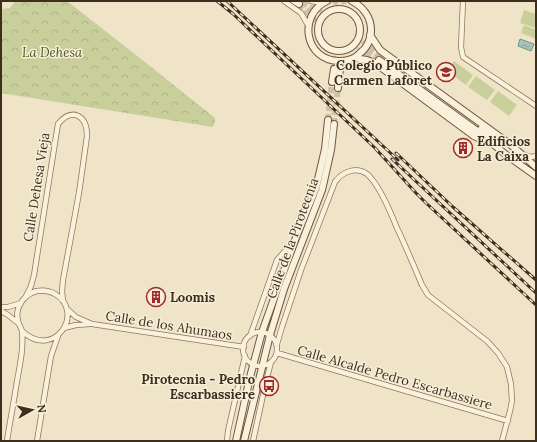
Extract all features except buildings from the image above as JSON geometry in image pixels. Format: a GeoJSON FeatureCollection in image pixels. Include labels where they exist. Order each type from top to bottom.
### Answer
{"type":"FeatureCollection","features":[{"type":"Feature","properties":{"kind":"main road"},"geometry":{"type":"LineString","coordinates":[[325,2],[312,14],[308,25],[308,32],[314,49],[330,60],[338,61],[346,61],[354,58],[365,48],[368,43],[371,25],[362,8],[354,2]]}},
{"type":"Feature","properties":{"kind":"main road"},"geometry":{"type":"LineString","coordinates":[[341,57],[346,50],[362,38],[360,23],[345,4]]}},
{"type":"Feature","properties":{"kind":"main road"},"geometry":{"type":"LineString","coordinates":[[349,11],[340,8],[329,9],[317,24],[318,33],[320,40],[330,49],[337,51],[357,50]]}},
{"type":"Feature","properties":{"kind":"main road"},"geometry":{"type":"LineString","coordinates":[[370,35],[380,50],[511,145],[536,167]]}},
{"type":"Feature","properties":{"kind":"main road"},"geometry":{"type":"LineString","coordinates":[[330,49],[333,56]]}},
{"type":"Feature","properties":{"kind":"main road"},"geometry":{"type":"LineString","coordinates":[[354,58],[375,63],[474,136],[505,154]]}},
{"type":"Feature","properties":{"kind":"main road"},"geometry":{"type":"LineString","coordinates":[[520,154],[484,132],[380,59],[536,176]]}},
{"type":"Feature","properties":{"kind":"main road"},"geometry":{"type":"LineString","coordinates":[[332,82],[337,69],[338,88]]}},
{"type":"Feature","properties":{"kind":"main road","name":"Calle de la Pirotecnia"},"geometry":{"type":"LineString","coordinates":[[236,441],[262,332],[295,240],[316,188],[325,149],[328,120]]}},
{"type":"Feature","properties":{"kind":"main road","name":"Calle de la Pirotecnia"},"geometry":{"type":"LineString","coordinates":[[244,441],[270,335],[284,289],[322,190],[330,156],[334,124]]}},
{"type":"Feature","properties":{"kind":"street"},"geometry":{"type":"LineString","coordinates":[[284,1],[301,13],[308,25]]}},
{"type":"Feature","properties":{"kind":"street"},"geometry":{"type":"LineString","coordinates":[[311,1],[325,2]]}},
{"type":"Feature","properties":{"kind":"street"},"geometry":{"type":"LineString","coordinates":[[463,1],[461,47],[463,57],[536,106]]}},
{"type":"Feature","properties":{"kind":"street","name":"Calle Dehesa Vieja"},"geometry":{"type":"LineString","coordinates":[[24,298],[31,286],[34,275],[56,131],[58,124],[62,119],[75,115],[84,120],[86,136],[79,193],[62,291],[62,301]]}},
{"type":"Feature","properties":{"kind":"street"},"geometry":{"type":"LineString","coordinates":[[520,154],[531,157],[536,156]]}},
{"type":"Feature","properties":{"kind":"street","name":"Calle de la Pirotecnia"},"geometry":{"type":"LineString","coordinates":[[277,353],[277,344],[297,281],[330,192],[339,176],[344,173],[351,171],[366,173],[387,204],[422,285],[428,295],[487,341],[498,353],[507,367],[512,392],[512,401],[502,441]]}},
{"type":"Feature","properties":{"kind":"street","name":"Calle de la Pirotecnia"},"geometry":{"type":"LineString","coordinates":[[244,347],[250,336],[277,260],[295,240]]}},
{"type":"Feature","properties":{"kind":"street"},"geometry":{"type":"LineString","coordinates":[[37,441],[51,356],[58,336],[67,322],[68,316],[67,309],[62,301],[53,293],[41,290],[29,294],[24,298],[18,309],[18,323],[22,331],[35,340],[43,341],[58,336]]}},
{"type":"Feature","properties":{"kind":"street"},"geometry":{"type":"LineString","coordinates":[[1,307],[21,303]]}},
{"type":"Feature","properties":{"kind":"street","name":"Calle de los Ahumaos"},"geometry":{"type":"LineString","coordinates":[[67,309],[76,317],[92,324]]}},
{"type":"Feature","properties":{"kind":"street"},"geometry":{"type":"LineString","coordinates":[[1,311],[8,314],[18,323]]}},
{"type":"Feature","properties":{"kind":"street","name":"Calle de los Ahumaos"},"geometry":{"type":"LineString","coordinates":[[64,328],[76,325],[92,324],[244,347]]}},
{"type":"Feature","properties":{"kind":"street"},"geometry":{"type":"LineString","coordinates":[[7,441],[22,352],[22,331]]}},
{"type":"Feature","properties":{"kind":"street"},"geometry":{"type":"LineString","coordinates":[[250,336],[262,332],[270,335],[277,344]]}},
{"type":"Feature","properties":{"kind":"street"},"geometry":{"type":"LineString","coordinates":[[227,441],[245,356],[244,347]]}},
{"type":"Feature","properties":{"kind":"street"},"geometry":{"type":"LineString","coordinates":[[245,356],[253,365],[262,366],[271,362],[277,353]]}},
{"type":"Feature","properties":{"kind":"street","name":"Calle Alcalde Pedro Escarbassiere"},"geometry":{"type":"LineString","coordinates":[[277,353],[508,421]]}},
{"type":"Feature","properties":{"kind":"street"},"geometry":{"type":"LineString","coordinates":[[253,441],[271,362]]}},
{"type":"Feature","properties":{"kind":"green space","name":"La Dehesa"},"geometry":{"type":"Polygon","coordinates":[[[15,1],[67,1],[215,118],[213,127],[1,93],[1,9],[10,8],[15,1]]]}},
{"type":"Feature","properties":{"kind":"green space"},"geometry":{"type":"Polygon","coordinates":[[[524,10],[536,14],[536,28],[520,23],[524,10]]]}},
{"type":"Feature","properties":{"kind":"green space"},"geometry":{"type":"Polygon","coordinates":[[[524,25],[536,30],[536,39],[521,33],[524,25]]]}},
{"type":"Feature","properties":{"kind":"green space"},"geometry":{"type":"Polygon","coordinates":[[[454,61],[473,75],[466,85],[447,71],[454,61]]]}},
{"type":"Feature","properties":{"kind":"green space"},"geometry":{"type":"Polygon","coordinates":[[[476,76],[495,90],[487,100],[468,87],[476,76]]]}},
{"type":"Feature","properties":{"kind":"green space"},"geometry":{"type":"Polygon","coordinates":[[[498,91],[517,105],[509,116],[490,102],[498,91]]]}},
{"type":"Feature","properties":{"kind":"water"},"geometry":{"type":"Polygon","coordinates":[[[520,39],[534,44],[531,51],[518,46],[520,39]]]}},
{"type":"Feature","properties":{"kind":"tunnel"},"geometry":{"type":"LineString","coordinates":[[302,2],[311,8],[322,10]]}},
{"type":"Feature","properties":{"kind":"tunnel"},"geometry":{"type":"LineString","coordinates":[[299,4],[316,22]]}},
{"type":"Feature","properties":{"kind":"tunnel"},"geometry":{"type":"LineString","coordinates":[[363,41],[381,58]]}},
{"type":"Feature","properties":{"kind":"tunnel"},"geometry":{"type":"LineString","coordinates":[[357,50],[377,59]]}},
{"type":"Feature","properties":{"kind":"tunnel"},"geometry":{"type":"LineString","coordinates":[[333,56],[334,69]]}},
{"type":"Feature","properties":{"kind":"tunnel"},"geometry":{"type":"LineString","coordinates":[[328,120],[332,82]]}},
{"type":"Feature","properties":{"kind":"tunnel"},"geometry":{"type":"LineString","coordinates":[[334,124],[338,88]]}},
{"type":"Feature","properties":{"kind":"railway"},"geometry":{"type":"LineString","coordinates":[[217,1],[232,13],[375,148],[426,203],[536,305]]}},
{"type":"Feature","properties":{"kind":"railway"},"geometry":{"type":"LineString","coordinates":[[227,1],[398,160]]}},
{"type":"Feature","properties":{"kind":"railway"},"geometry":{"type":"LineString","coordinates":[[396,153],[453,207],[536,280]]}},
{"type":"Feature","properties":{"kind":"railway"},"geometry":{"type":"LineString","coordinates":[[392,159],[536,293]]}},
{"type":"Feature","properties":{"kind":"place","name":"Colegio Público Carmen Laforet"},"geometry":{"type":"Point","coordinates":[446,72]}},
{"type":"Feature","properties":{"kind":"place","name":"Edificios La Caixa"},"geometry":{"type":"Point","coordinates":[463,148]}},
{"type":"Feature","properties":{"kind":"place","name":"Loomis"},"geometry":{"type":"Point","coordinates":[156,297]}},
{"type":"Feature","properties":{"kind":"place","name":"Pirotecnia - Pedro Escarbassiere"},"geometry":{"type":"Point","coordinates":[269,386]}}]}
